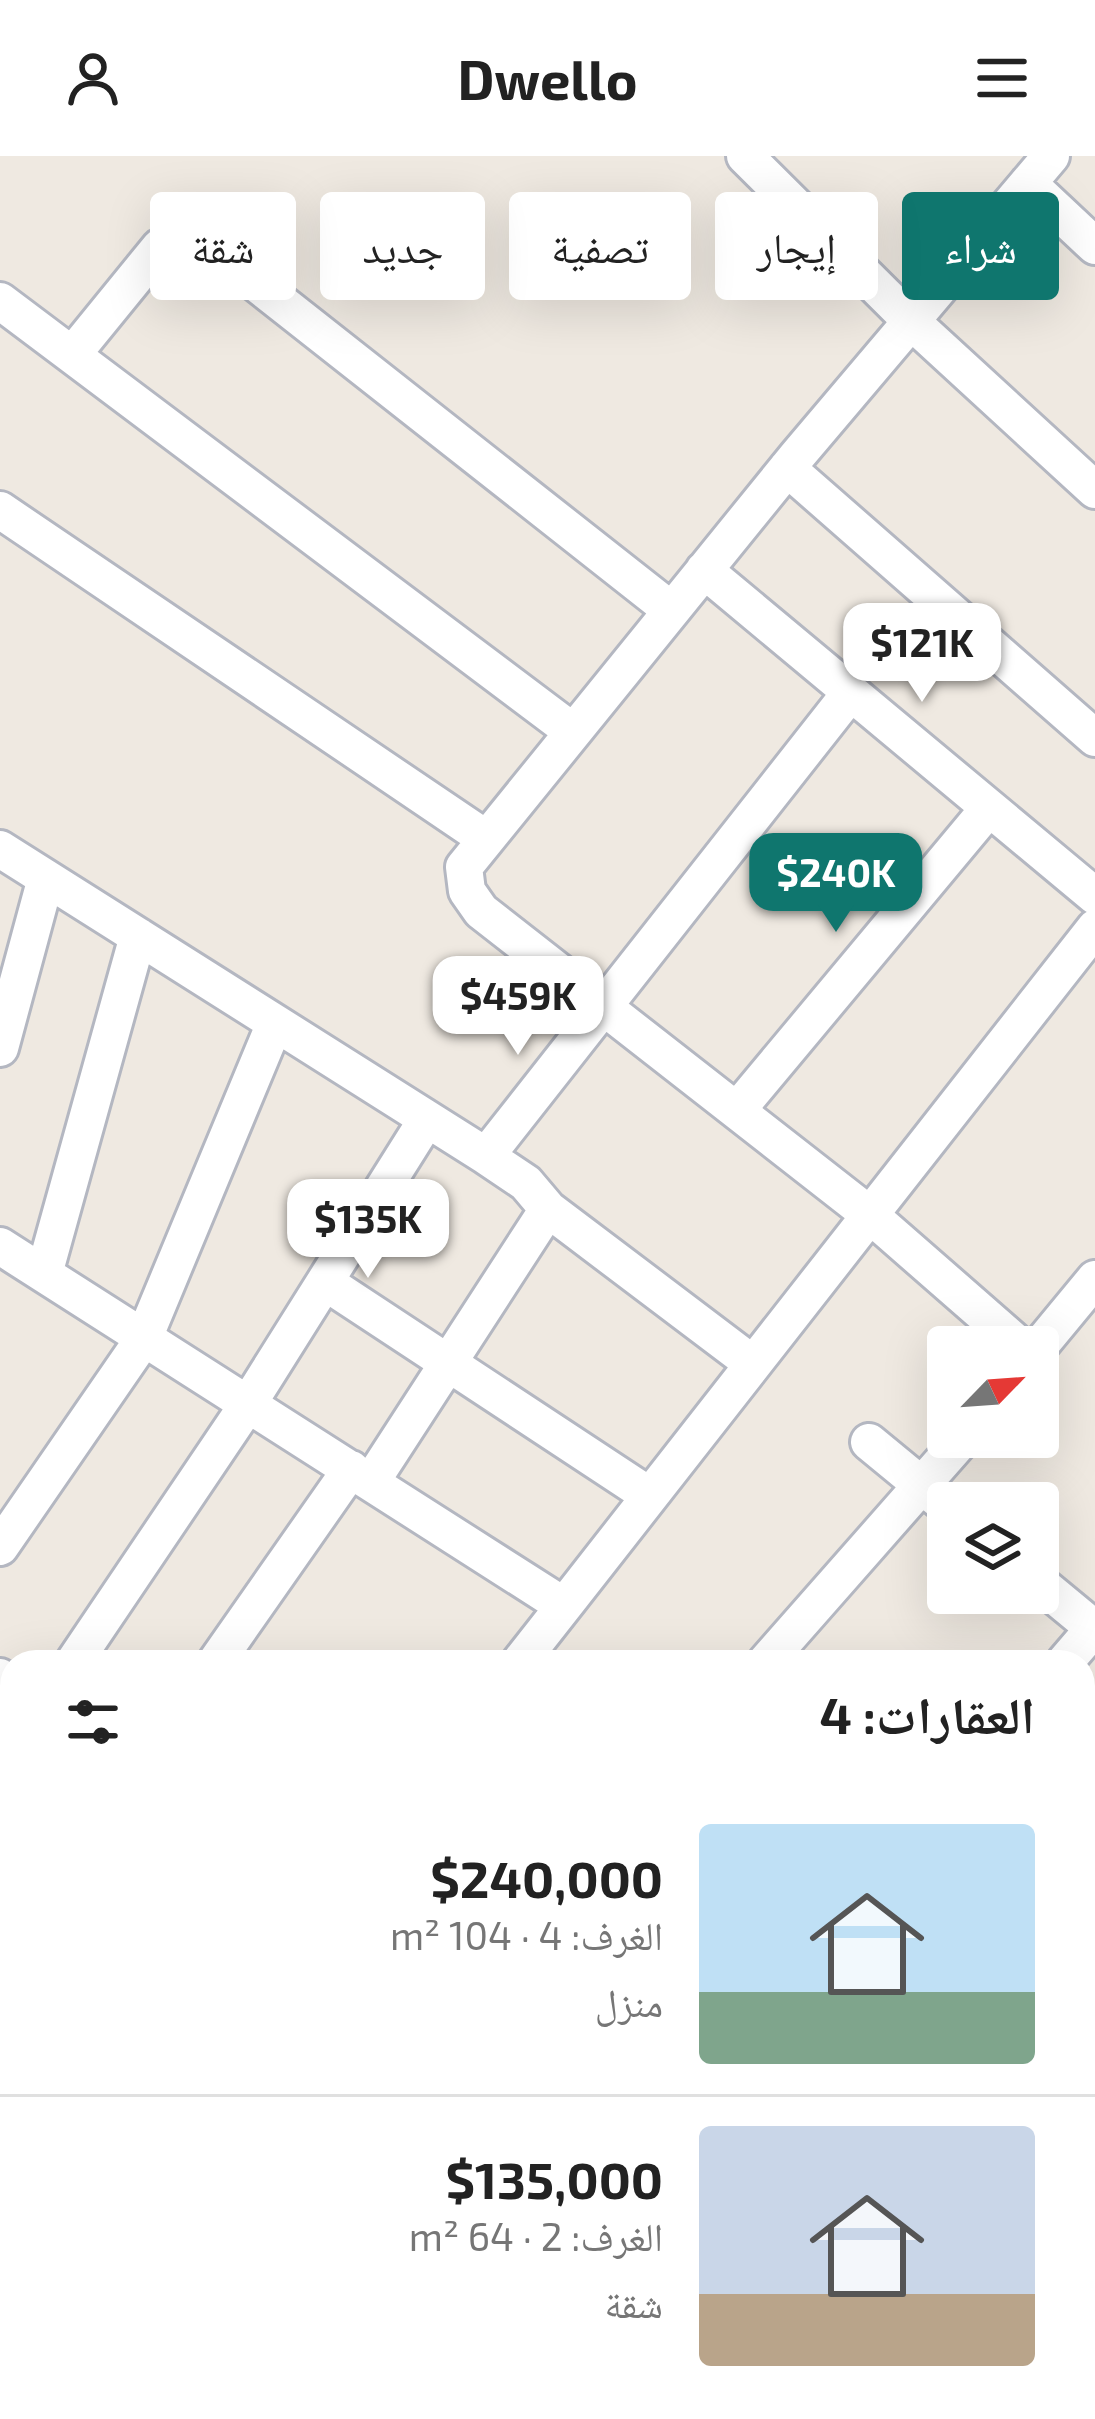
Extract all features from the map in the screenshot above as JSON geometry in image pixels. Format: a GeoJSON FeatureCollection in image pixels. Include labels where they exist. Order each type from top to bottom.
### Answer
{"type":"FeatureCollection","features":[{"type":"Feature","properties":{"kind":"street"},"geometry":{"type":"LineString","coordinates":[[745,156],[911,321],[1095,490]]}},
{"type":"Feature","properties":{"kind":"street"},"geometry":{"type":"LineString","coordinates":[[997,1326],[870,1215],[481,911],[467,891],[464,867],[787,468],[1040,169],[1095,246]]}},
{"type":"Feature","properties":{"kind":"street"},"geometry":{"type":"LineString","coordinates":[[72,355],[160,247],[195,235],[671,610]]}},
{"type":"Feature","properties":{"kind":"street"},"geometry":{"type":"LineString","coordinates":[[0,301],[572,731]]}},
{"type":"Feature","properties":{"kind":"street"},"geometry":{"type":"LineString","coordinates":[[787,468],[1095,738]]}},
{"type":"Feature","properties":{"kind":"street"},"geometry":{"type":"LineString","coordinates":[[0,511],[485,838]]}},
{"type":"Feature","properties":{"kind":"street"},"geometry":{"type":"LineString","coordinates":[[704,570],[1095,896]]}},
{"type":"Feature","properties":{"kind":"street"},"geometry":{"type":"LineString","coordinates":[[486,1156],[850,692]]}},
{"type":"Feature","properties":{"kind":"street"},"geometry":{"type":"LineString","coordinates":[[738,1109],[989,808]]}},
{"type":"Feature","properties":{"kind":"street"},"geometry":{"type":"LineString","coordinates":[[0,849],[486,1156],[526,1184],[548,1209],[753,1364]]}},
{"type":"Feature","properties":{"kind":"street"},"geometry":{"type":"LineString","coordinates":[[0,1048],[46,878]]}},
{"type":"Feature","properties":{"kind":"street"},"geometry":{"type":"LineString","coordinates":[[529,1650],[1095,928]]}},
{"type":"Feature","properties":{"kind":"street"},"geometry":{"type":"LineString","coordinates":[[44,1274],[138,937]]}},
{"type":"Feature","properties":{"kind":"street"},"geometry":{"type":"LineString","coordinates":[[0,1547],[144,1338],[275,1023]]}},
{"type":"Feature","properties":{"kind":"street"},"geometry":{"type":"LineString","coordinates":[[82,1650],[248,1404],[427,1119]]}},
{"type":"Feature","properties":{"kind":"street"},"geometry":{"type":"LineString","coordinates":[[225,1650],[448,1363],[548,1209]]}},
{"type":"Feature","properties":{"kind":"street"},"geometry":{"type":"LineString","coordinates":[[0,1246],[564,1606]]}},
{"type":"Feature","properties":{"kind":"street"},"geometry":{"type":"LineString","coordinates":[[1056,1326],[1095,1279]]}},
{"type":"Feature","properties":{"kind":"street"},"geometry":{"type":"LineString","coordinates":[[325,1282],[650,1496]]}},
{"type":"Feature","properties":{"kind":"street"},"geometry":{"type":"LineString","coordinates":[[869,1442],[927,1490]]}},
{"type":"Feature","properties":{"kind":"street"},"geometry":{"type":"LineString","coordinates":[[778,1650],[927,1506]]}},
{"type":"Feature","properties":{"kind":"street"},"geometry":{"type":"LineString","coordinates":[[1059,1599],[1095,1628]]}}]}
